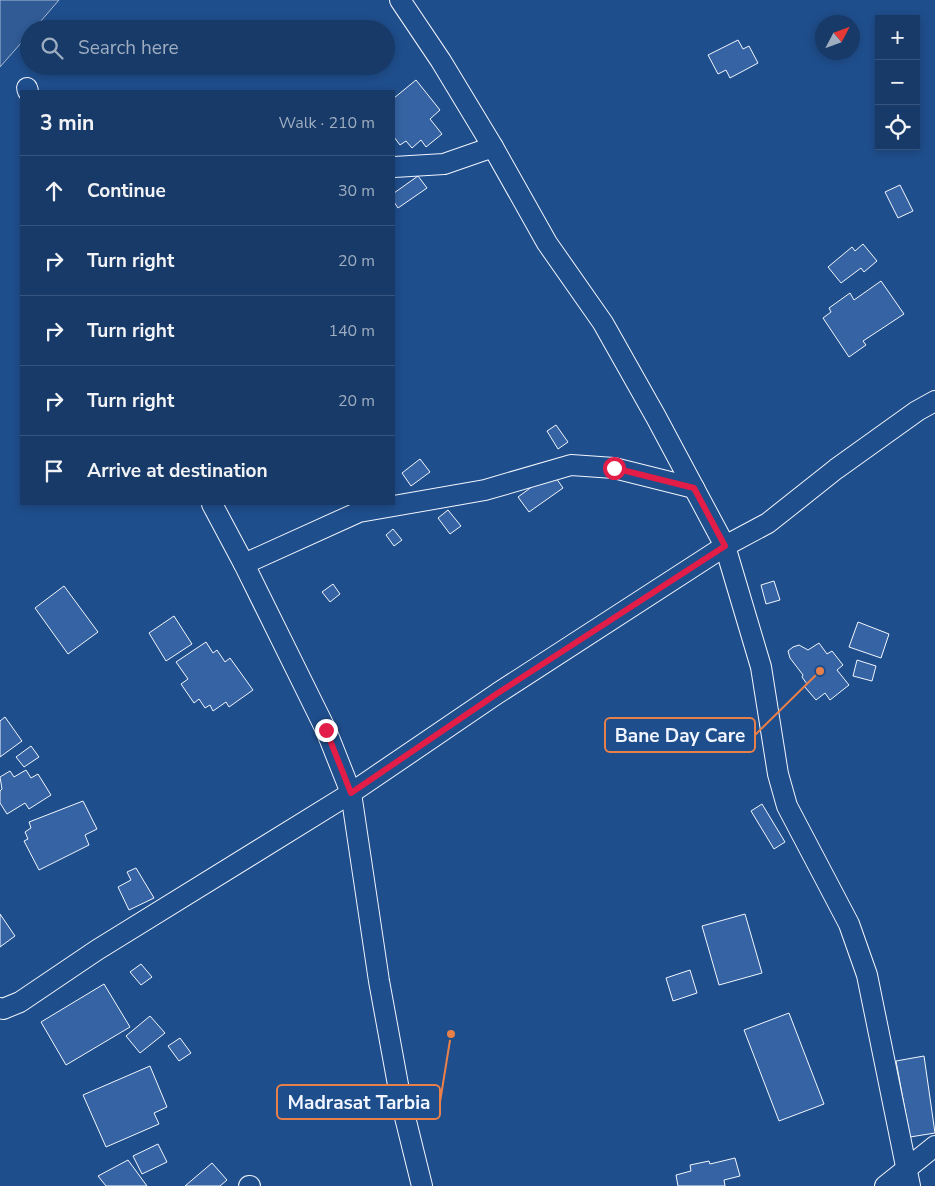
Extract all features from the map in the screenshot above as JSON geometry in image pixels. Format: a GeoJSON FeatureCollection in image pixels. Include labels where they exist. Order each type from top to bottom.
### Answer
{"type":"FeatureCollection","features":[{"type":"Feature","properties":{"kind":"street"},"geometry":{"type":"LineString","coordinates":[[400,0],[441,61],[493,147],[547,243],[602,323],[725,546],[761,667],[778,774],[787,806],[849,924],[867,975],[907,1178]]}},
{"type":"Feature","properties":{"kind":"street"},"geometry":{"type":"LineString","coordinates":[[395,167],[444,164],[493,147]]}},
{"type":"Feature","properties":{"kind":"street"},"geometry":{"type":"LineString","coordinates":[[0,1008],[3,1009],[20,1002],[97,950],[351,793],[498,693],[725,546],[768,522],[836,469],[917,411],[935,401]]}},
{"type":"Feature","properties":{"kind":"street"},"geometry":{"type":"LineString","coordinates":[[244,564],[359,512],[485,490],[570,465],[614,468],[694,488]]}},
{"type":"Feature","properties":{"kind":"street"},"geometry":{"type":"LineString","coordinates":[[213,505],[244,564],[326,730],[351,793],[381,990],[401,1101],[422,1186]]}},
{"type":"Feature","properties":{"kind":"street"},"geometry":{"type":"LineString","coordinates":[[884,1186],[907,1178],[935,1146]]}},
{"type":"Feature","properties":{"kind":"shaded area"},"geometry":{"type":"Polygon","coordinates":[[[0,0],[59,0],[42,20],[20,20],[20,44],[0,67],[0,0]]]}},
{"type":"Feature","properties":{"kind":"building"},"geometry":{"type":"Polygon","coordinates":[[[738,40],[743,49],[749,46],[758,63],[730,78],[726,70],[718,74],[708,55],[738,40]]]}},
{"type":"Feature","properties":{"kind":"building"},"geometry":{"type":"Polygon","coordinates":[[[416,80],[440,110],[430,119],[442,134],[426,147],[421,140],[412,148],[406,141],[400,145],[395,138],[395,97],[416,80]]]}},
{"type":"Feature","properties":{"kind":"building"},"geometry":{"type":"Polygon","coordinates":[[[418,176],[427,188],[398,208],[395,204],[395,192],[418,176]]]}},
{"type":"Feature","properties":{"kind":"building"},"geometry":{"type":"Polygon","coordinates":[[[900,185],[913,211],[898,218],[885,192],[900,185]]]}},
{"type":"Feature","properties":{"kind":"building"},"geometry":{"type":"Polygon","coordinates":[[[863,244],[877,261],[864,272],[861,268],[841,283],[828,267],[852,247],[855,251],[863,244]]]}},
{"type":"Feature","properties":{"kind":"building"},"geometry":{"type":"Polygon","coordinates":[[[881,281],[904,314],[863,341],[866,345],[849,357],[823,318],[831,312],[829,308],[850,293],[854,300],[881,281]]]}},
{"type":"Feature","properties":{"kind":"building"},"geometry":{"type":"Polygon","coordinates":[[[556,425],[568,442],[558,449],[547,431],[556,425]]]}},
{"type":"Feature","properties":{"kind":"building"},"geometry":{"type":"Polygon","coordinates":[[[420,459],[430,472],[411,486],[402,473],[420,459]]]}},
{"type":"Feature","properties":{"kind":"building"},"geometry":{"type":"Polygon","coordinates":[[[552,472],[563,488],[529,512],[518,497],[552,472]]]}},
{"type":"Feature","properties":{"kind":"building"},"geometry":{"type":"Polygon","coordinates":[[[448,510],[461,526],[450,534],[438,518],[448,510]]]}},
{"type":"Feature","properties":{"kind":"building"},"geometry":{"type":"Polygon","coordinates":[[[393,529],[402,540],[394,546],[386,535],[393,529]]]}},
{"type":"Feature","properties":{"kind":"building"},"geometry":{"type":"Polygon","coordinates":[[[774,581],[780,600],[766,604],[761,585],[774,581]]]}},
{"type":"Feature","properties":{"kind":"building"},"geometry":{"type":"Polygon","coordinates":[[[333,584],[340,594],[330,602],[322,592],[333,584]]]}},
{"type":"Feature","properties":{"kind":"building"},"geometry":{"type":"Polygon","coordinates":[[[64,586],[98,632],[68,654],[35,608],[64,586]]]}},
{"type":"Feature","properties":{"kind":"building"},"geometry":{"type":"Polygon","coordinates":[[[174,616],[192,644],[166,661],[149,633],[174,616]]]}},
{"type":"Feature","properties":{"kind":"building"},"geometry":{"type":"Polygon","coordinates":[[[858,622],[889,634],[881,658],[849,647],[858,622]]]}},
{"type":"Feature","properties":{"kind":"building"},"geometry":{"type":"Polygon","coordinates":[[[206,642],[213,653],[217,650],[225,662],[230,658],[253,690],[229,707],[226,702],[213,711],[210,705],[205,708],[199,699],[194,703],[181,684],[188,679],[176,662],[206,642]]]}},
{"type":"Feature","properties":{"kind":"building"},"geometry":{"type":"Polygon","coordinates":[[[819,643],[827,654],[832,651],[843,665],[837,670],[849,685],[830,700],[825,693],[816,700],[804,686],[807,684],[802,677],[803,675],[790,658],[788,651],[799,645],[808,650],[819,643]]]}},
{"type":"Feature","properties":{"kind":"building"},"geometry":{"type":"Polygon","coordinates":[[[857,660],[876,666],[872,681],[853,676],[857,660]]]}},
{"type":"Feature","properties":{"kind":"building"},"geometry":{"type":"Polygon","coordinates":[[[5,717],[22,741],[0,757],[0,721],[5,717]]]}},
{"type":"Feature","properties":{"kind":"building"},"geometry":{"type":"Polygon","coordinates":[[[31,746],[39,757],[24,767],[16,757],[31,746]]]}},
{"type":"Feature","properties":{"kind":"building"},"geometry":{"type":"Polygon","coordinates":[[[26,770],[31,778],[38,774],[51,795],[29,809],[25,803],[7,814],[0,803],[0,791],[2,789],[0,777],[10,771],[14,777],[26,770]]]}},
{"type":"Feature","properties":{"kind":"building"},"geometry":{"type":"Polygon","coordinates":[[[83,801],[97,829],[85,835],[89,845],[39,870],[24,841],[28,839],[25,832],[31,828],[29,822],[83,801]]]}},
{"type":"Feature","properties":{"kind":"building"},"geometry":{"type":"Polygon","coordinates":[[[762,804],[785,842],[774,849],[751,811],[762,804]]]}},
{"type":"Feature","properties":{"kind":"building"},"geometry":{"type":"Polygon","coordinates":[[[136,868],[154,898],[129,910],[118,887],[131,880],[127,872],[136,868]]]}},
{"type":"Feature","properties":{"kind":"building"},"geometry":{"type":"Polygon","coordinates":[[[0,914],[15,936],[0,947],[0,914]]]}},
{"type":"Feature","properties":{"kind":"building"},"geometry":{"type":"Polygon","coordinates":[[[745,914],[762,973],[719,985],[702,926],[745,914]]]}},
{"type":"Feature","properties":{"kind":"building"},"geometry":{"type":"Polygon","coordinates":[[[141,964],[152,977],[141,985],[130,972],[141,964]]]}},
{"type":"Feature","properties":{"kind":"building"},"geometry":{"type":"Polygon","coordinates":[[[690,970],[697,993],[673,1001],[666,978],[690,970]]]}},
{"type":"Feature","properties":{"kind":"building"},"geometry":{"type":"Polygon","coordinates":[[[104,984],[130,1027],[66,1065],[41,1022],[104,984]]]}},
{"type":"Feature","properties":{"kind":"building"},"geometry":{"type":"Polygon","coordinates":[[[789,1013],[824,1104],[779,1121],[744,1030],[789,1013]]]}},
{"type":"Feature","properties":{"kind":"building"},"geometry":{"type":"Polygon","coordinates":[[[150,1016],[165,1033],[140,1053],[126,1036],[150,1016]]]}},
{"type":"Feature","properties":{"kind":"building"},"geometry":{"type":"Polygon","coordinates":[[[180,1038],[191,1053],[179,1061],[168,1046],[180,1038]]]}},
{"type":"Feature","properties":{"kind":"building"},"geometry":{"type":"Polygon","coordinates":[[[924,1056],[935,1133],[910,1137],[896,1061],[924,1056]]]}},
{"type":"Feature","properties":{"kind":"building"},"geometry":{"type":"Polygon","coordinates":[[[150,1066],[167,1107],[154,1113],[159,1124],[106,1147],[83,1095],[150,1066]]]}},
{"type":"Feature","properties":{"kind":"building"},"geometry":{"type":"Polygon","coordinates":[[[158,1144],[167,1162],[142,1174],[133,1156],[158,1144]]]}},
{"type":"Feature","properties":{"kind":"building"},"geometry":{"type":"Polygon","coordinates":[[[735,1158],[740,1176],[724,1180],[725,1186],[678,1186],[676,1175],[691,1171],[690,1165],[709,1161],[710,1164],[735,1158]]]}},
{"type":"Feature","properties":{"kind":"building"},"geometry":{"type":"Polygon","coordinates":[[[128,1160],[147,1186],[106,1186],[98,1176],[128,1160]]]}},
{"type":"Feature","properties":{"kind":"building"},"geometry":{"type":"Polygon","coordinates":[[[212,1163],[227,1180],[220,1186],[185,1186],[212,1163]]]}},
{"type":"Feature","properties":{"kind":"place","name":"Bane Day Care"},"geometry":{"type":"Point","coordinates":[820,671]}},
{"type":"Feature","properties":{"kind":"place","name":"Madrasat Tarbia"},"geometry":{"type":"Point","coordinates":[451,1034]}},
{"type":"Feature","properties":{"kind":"route"},"geometry":{"type":"LineString","coordinates":[[326,730],[351,793],[411,754],[498,693],[725,546],[694,488],[614,468]]}}]}
